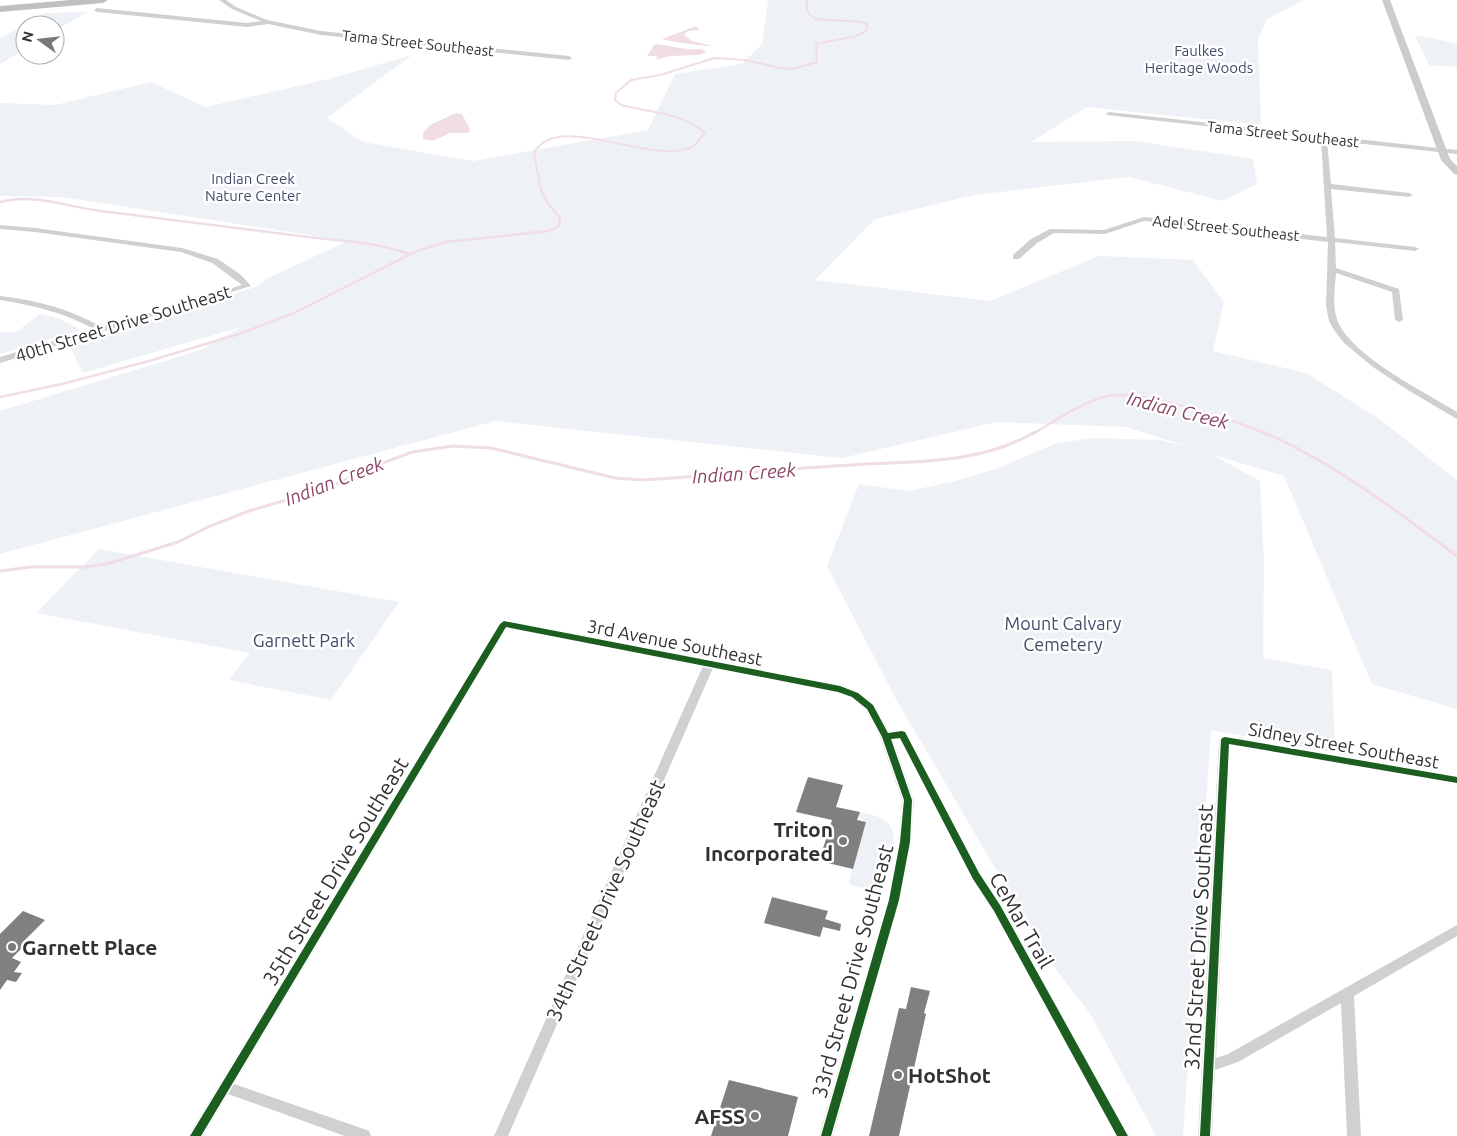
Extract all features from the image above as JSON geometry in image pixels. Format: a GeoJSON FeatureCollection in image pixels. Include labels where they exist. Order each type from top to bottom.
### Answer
{"type":"FeatureCollection","features":[{"type":"Feature","properties":{"kind":"highway"},"geometry":{"type":"LineString","coordinates":[[0,4],[64,0]]}},
{"type":"Feature","properties":{"kind":"highway"},"geometry":{"type":"LineString","coordinates":[[0,9],[103,0]]}},
{"type":"Feature","properties":{"kind":"main road"},"geometry":{"type":"LineString","coordinates":[[1386,0],[1446,160],[1457,172]]}},
{"type":"Feature","properties":{"kind":"street","name":"Tama Street Southeast"},"geometry":{"type":"LineString","coordinates":[[222,0],[246,14],[297,29],[569,58]]}},
{"type":"Feature","properties":{"kind":"street","name":"Tama Street Southeast"},"geometry":{"type":"LineString","coordinates":[[97,10],[247,25],[268,22]]}},
{"type":"Feature","properties":{"kind":"street","name":"Tama Street Southeast"},"geometry":{"type":"LineString","coordinates":[[1109,114],[1324,139],[1457,152]]}},
{"type":"Feature","properties":{"kind":"street"},"geometry":{"type":"LineString","coordinates":[[1324,139],[1332,269],[1329,296],[1336,327],[1347,341],[1364,356],[1457,416]]}},
{"type":"Feature","properties":{"kind":"street"},"geometry":{"type":"LineString","coordinates":[[1327,186],[1408,195]]}},
{"type":"Feature","properties":{"kind":"street","name":"Adel Street Southeast"},"geometry":{"type":"LineString","coordinates":[[1016,257],[1034,241],[1053,231],[1105,232],[1144,219],[1416,249]]}},
{"type":"Feature","properties":{"kind":"street","name":"40th Street Drive Southeast"},"geometry":{"type":"LineString","coordinates":[[0,228],[35,230],[182,250],[215,261],[232,272],[247,286],[0,360]]}},
{"type":"Feature","properties":{"kind":"street"},"geometry":{"type":"LineString","coordinates":[[1332,269],[1396,291],[1399,320]]}},
{"type":"Feature","properties":{"kind":"street"},"geometry":{"type":"LineString","coordinates":[[0,298],[59,309],[102,330]]}},
{"type":"Feature","properties":{"kind":"street","name":"3rd Avenue Southeast"},"geometry":{"type":"LineString","coordinates":[[504,624],[840,689]]}},
{"type":"Feature","properties":{"kind":"street","name":"35th Street Drive Southeast"},"geometry":{"type":"LineString","coordinates":[[195,1136],[504,624]]}},
{"type":"Feature","properties":{"kind":"street","name":"34th Street Drive Southeast"},"geometry":{"type":"LineString","coordinates":[[501,1136],[709,664]]}},
{"type":"Feature","properties":{"kind":"street","name":"33rd Street Drive Southeast"},"geometry":{"type":"LineString","coordinates":[[826,1136],[894,900],[906,842],[908,800],[886,736],[870,707],[855,695],[840,689]]}},
{"type":"Feature","properties":{"kind":"street","name":"Sidney Street Southeast"},"geometry":{"type":"LineString","coordinates":[[1225,740],[1457,780]]}},
{"type":"Feature","properties":{"kind":"street","name":"32nd Street Drive Southeast"},"geometry":{"type":"LineString","coordinates":[[1205,1136],[1225,740]]}},
{"type":"Feature","properties":{"kind":"street"},"geometry":{"type":"LineString","coordinates":[[1209,1064],[1217,1064],[1233,1058],[1457,930]]}},
{"type":"Feature","properties":{"kind":"street"},"geometry":{"type":"LineString","coordinates":[[1348,992],[1354,1136]]}},
{"type":"Feature","properties":{"kind":"street"},"geometry":{"type":"LineString","coordinates":[[225,1087],[364,1136]]}},
{"type":"Feature","properties":{"kind":"green space"},"geometry":{"type":"Polygon","coordinates":[[[768,0],[1304,0],[1267,19],[1258,39],[1261,125],[1087,107],[1031,142],[1136,141],[1253,159],[1257,184],[1223,201],[1129,177],[974,195],[875,219],[815,280],[990,301],[1099,256],[1193,260],[1224,302],[1213,351],[1306,373],[1378,418],[1457,480],[1457,709],[1372,684],[1284,476],[1211,454],[1260,481],[1264,561],[1263,658],[1332,670],[1335,753],[1211,730],[1183,1136],[1156,1136],[1091,1015],[1049,960],[896,699],[827,566],[859,484],[908,491],[952,482],[998,468],[1057,443],[1095,438],[1159,440],[1187,446],[1125,427],[997,422],[842,458],[495,421],[0,554],[0,411],[201,350],[241,327],[83,373],[69,345],[259,286],[268,278],[348,241],[62,197],[0,196],[0,103],[55,105],[151,82],[205,107],[325,80],[412,55],[327,118],[363,142],[473,161],[648,130],[675,74],[742,64],[762,44],[768,0]]]}},
{"type":"Feature","properties":{"kind":"green space"},"geometry":{"type":"Polygon","coordinates":[[[87,12],[65,25],[65,15],[42,15],[45,13],[87,12]]]}},
{"type":"Feature","properties":{"kind":"green space"},"geometry":{"type":"Polygon","coordinates":[[[15,30],[15,55],[0,64],[0,39],[15,30]]]}},
{"type":"Feature","properties":{"kind":"green space"},"geometry":{"type":"Polygon","coordinates":[[[1415,36],[1457,44],[1457,67],[1429,65],[1415,36]]]}},
{"type":"Feature","properties":{"kind":"green space"},"geometry":{"type":"Polygon","coordinates":[[[40,314],[58,318],[81,330],[0,354],[0,332],[16,332],[40,314]]]}},
{"type":"Feature","properties":{"kind":"green space","name":"Garnett Park"},"geometry":{"type":"Polygon","coordinates":[[[99,549],[399,602],[331,700],[229,680],[250,653],[36,613],[99,549]]]}},
{"type":"Feature","properties":{"kind":"green space"},"geometry":{"type":"Polygon","coordinates":[[[860,812],[883,819],[893,832],[894,841],[891,859],[883,885],[879,890],[870,890],[851,885],[849,882],[866,822],[858,817],[860,812]]]}},
{"type":"Feature","properties":{"kind":"shaded area"},"geometry":{"type":"Polygon","coordinates":[[[696,26],[699,30],[688,31],[684,35],[692,41],[713,46],[687,44],[662,39],[696,26]]]}},
{"type":"Feature","properties":{"kind":"shaded area"},"geometry":{"type":"Polygon","coordinates":[[[654,45],[687,49],[701,49],[706,52],[699,55],[670,56],[655,60],[658,58],[656,56],[647,56],[654,45]]]}},
{"type":"Feature","properties":{"kind":"shaded area"},"geometry":{"type":"Polygon","coordinates":[[[456,113],[462,114],[470,129],[469,133],[450,133],[433,141],[423,139],[423,133],[430,125],[456,113]]]}},
{"type":"Feature","properties":{"kind":"building","name":"Triton Incorporated"},"geometry":{"type":"Polygon","coordinates":[[[808,777],[843,785],[836,807],[860,812],[857,820],[866,822],[853,869],[819,861],[832,820],[796,812],[808,777]]]}},
{"type":"Feature","properties":{"kind":"building","name":"Triton Incorporated"},"geometry":{"type":"Polygon","coordinates":[[[772,897],[828,911],[825,919],[841,924],[840,931],[823,927],[820,937],[764,923],[772,897]]]}},
{"type":"Feature","properties":{"kind":"building","name":"Garnett Place"},"geometry":{"type":"Polygon","coordinates":[[[23,911],[45,920],[24,941],[27,943],[12,958],[21,962],[14,972],[22,973],[16,982],[7,980],[0,990],[0,934],[23,911]]]}},
{"type":"Feature","properties":{"kind":"building","name":"HotShot"},"geometry":{"type":"Polygon","coordinates":[[[911,987],[930,991],[899,1136],[869,1136],[899,1008],[906,1009],[911,987]]]}},
{"type":"Feature","properties":{"kind":"building","name":"AFSS"},"geometry":{"type":"Polygon","coordinates":[[[729,1080],[798,1097],[788,1136],[711,1136],[729,1080]]]}},
{"type":"Feature","properties":{"kind":"waterway","name":"Indian Creek"},"geometry":{"type":"LineString","coordinates":[[541,191],[534,153],[546,141],[562,137],[583,137],[653,150],[674,151],[692,147],[705,133],[687,121],[676,117],[621,105],[615,100],[616,93],[631,80],[660,75],[715,58],[746,60],[779,68],[792,69],[817,62],[816,44],[856,36],[866,31],[868,25],[862,22],[816,19],[808,11],[807,0]]}},
{"type":"Feature","properties":{"kind":"waterway","name":"Indian Creek"},"geometry":{"type":"LineString","coordinates":[[0,397],[62,384],[149,361],[242,333],[294,313],[417,251],[446,242],[549,231],[559,226],[560,218],[547,202],[541,190]]}},
{"type":"Feature","properties":{"kind":"waterway"},"geometry":{"type":"LineString","coordinates":[[0,202],[25,199],[38,200],[101,211],[359,243],[385,247],[409,254]]}},
{"type":"Feature","properties":{"kind":"waterway","name":"Indian Creek"},"geometry":{"type":"LineString","coordinates":[[1033,434],[1085,404],[1104,397],[1119,395],[1185,406],[1266,434]]}},
{"type":"Feature","properties":{"kind":"waterway","name":"Indian Creek"},"geometry":{"type":"LineString","coordinates":[[0,571],[30,567],[86,567],[107,564],[178,542],[208,527],[249,511],[330,487],[367,469],[412,452],[453,446],[491,448],[615,478],[643,480],[922,462],[991,451],[1014,443],[1035,432]]}},
{"type":"Feature","properties":{"kind":"waterway","name":"Indian Creek"},"geometry":{"type":"LineString","coordinates":[[1263,432],[1315,458],[1364,488],[1457,556]]}},
{"type":"Feature","properties":{"kind":"cycle path"},"geometry":{"type":"LineString","coordinates":[[195,1136],[504,624],[840,689],[855,695],[870,707],[886,737],[908,800],[905,842],[894,900],[826,1136]]}},
{"type":"Feature","properties":{"kind":"cycle path","name":"CeMar Trail"},"geometry":{"type":"LineString","coordinates":[[886,737],[902,734],[976,876],[997,908],[1123,1136]]}},
{"type":"Feature","properties":{"kind":"cycle path"},"geometry":{"type":"LineString","coordinates":[[1205,1136],[1225,740],[1457,780]]}},
{"type":"Feature","properties":{"kind":"place","name":"Triton Incorporated"},"geometry":{"type":"Point","coordinates":[843,841]}},
{"type":"Feature","properties":{"kind":"place","name":"Garnett Place"},"geometry":{"type":"Point","coordinates":[12,947]}},
{"type":"Feature","properties":{"kind":"place","name":"HotShot"},"geometry":{"type":"Point","coordinates":[898,1075]}},
{"type":"Feature","properties":{"kind":"place","name":"AFSS"},"geometry":{"type":"Point","coordinates":[755,1116]}},
{"type":"Feature","properties":{"kind":"park label","name":"Faulkes Heritage Woods"},"geometry":{"type":"Point","coordinates":[1199,58]}},
{"type":"Feature","properties":{"kind":"park label","name":"Indian Creek Nature Center"},"geometry":{"type":"Point","coordinates":[253,186]}},
{"type":"Feature","properties":{"kind":"park label","name":"Mount Calvary Cemetery"},"geometry":{"type":"Point","coordinates":[1063,633]}}]}
